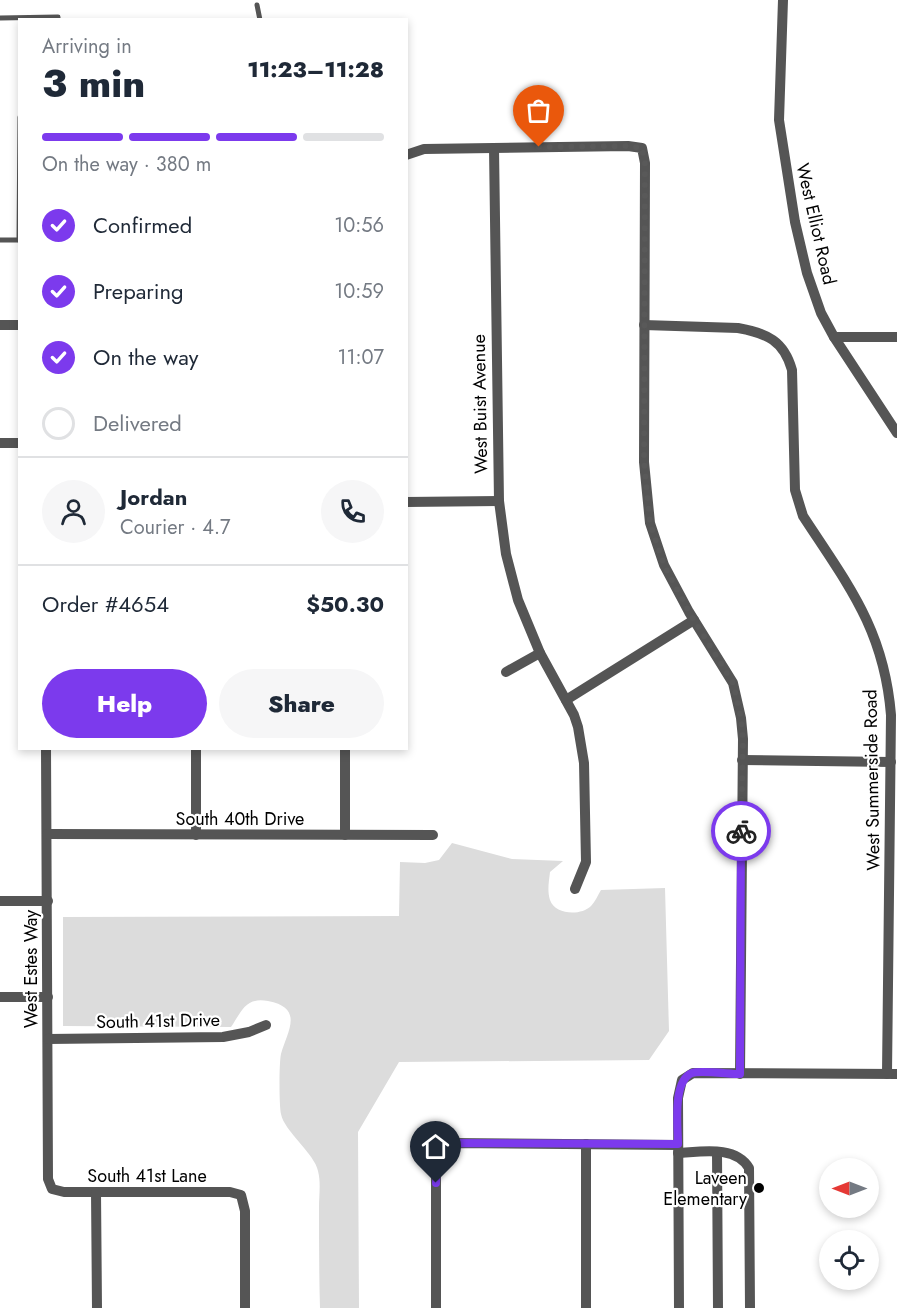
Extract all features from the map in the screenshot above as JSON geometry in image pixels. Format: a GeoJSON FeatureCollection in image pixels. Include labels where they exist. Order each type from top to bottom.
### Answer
{"type":"FeatureCollection","features":[{"type":"Feature","properties":{"kind":"street","name":"West Elliot Road"},"geometry":{"type":"LineString","coordinates":[[783,0],[779,120],[795,222],[807,273],[821,313],[834,338],[897,433]]}},
{"type":"Feature","properties":{"kind":"street"},"geometry":{"type":"LineString","coordinates":[[408,153],[424,149],[628,146],[642,148],[645,163],[644,462],[650,523],[664,565],[694,620],[733,683],[741,718],[740,1074]]}},
{"type":"Feature","properties":{"kind":"street","name":"West Buist Avenue"},"geometry":{"type":"LineString","coordinates":[[494,148],[499,501],[506,554],[518,600],[540,653],[578,727],[584,763],[586,862],[575,889]]}},
{"type":"Feature","properties":{"kind":"street"},"geometry":{"type":"LineString","coordinates":[[0,325],[18,325]]}},
{"type":"Feature","properties":{"kind":"street","name":"West Summerside Road"},"geometry":{"type":"LineString","coordinates":[[644,325],[753,330],[769,337],[787,354],[792,370],[795,490],[798,505],[861,606],[876,640],[884,668],[891,715],[892,1074]]}},
{"type":"Feature","properties":{"kind":"street"},"geometry":{"type":"LineString","coordinates":[[834,338],[897,337]]}},
{"type":"Feature","properties":{"kind":"street"},"geometry":{"type":"LineString","coordinates":[[0,443],[18,443]]}},
{"type":"Feature","properties":{"kind":"street"},"geometry":{"type":"LineString","coordinates":[[408,502],[499,501]]}},
{"type":"Feature","properties":{"kind":"street"},"geometry":{"type":"LineString","coordinates":[[566,700],[694,620]]}},
{"type":"Feature","properties":{"kind":"street"},"geometry":{"type":"LineString","coordinates":[[506,672],[540,653]]}},
{"type":"Feature","properties":{"kind":"street","name":"West Estes Way"},"geometry":{"type":"LineString","coordinates":[[46,750],[48,1179],[52,1189]]}},
{"type":"Feature","properties":{"kind":"street"},"geometry":{"type":"LineString","coordinates":[[196,750],[196,836]]}},
{"type":"Feature","properties":{"kind":"street"},"geometry":{"type":"LineString","coordinates":[[345,750],[345,836]]}},
{"type":"Feature","properties":{"kind":"street"},"geometry":{"type":"LineString","coordinates":[[742,760],[891,762]]}},
{"type":"Feature","properties":{"kind":"street","name":"South 40th Drive"},"geometry":{"type":"LineString","coordinates":[[47,834],[433,835]]}},
{"type":"Feature","properties":{"kind":"street"},"geometry":{"type":"LineString","coordinates":[[0,901],[48,901]]}},
{"type":"Feature","properties":{"kind":"street"},"geometry":{"type":"LineString","coordinates":[[0,997],[48,997]]}},
{"type":"Feature","properties":{"kind":"street","name":"South 41st Drive"},"geometry":{"type":"LineString","coordinates":[[48,1039],[223,1037],[249,1032],[266,1025]]}},
{"type":"Feature","properties":{"kind":"street"},"geometry":{"type":"LineString","coordinates":[[679,1308],[678,1098],[682,1080],[693,1073],[892,1074]]}},
{"type":"Feature","properties":{"kind":"street"},"geometry":{"type":"LineString","coordinates":[[436,1308],[436,1162],[438,1146],[451,1143],[586,1144],[733,1154],[745,1161],[749,1168],[750,1308]]}},
{"type":"Feature","properties":{"kind":"street"},"geometry":{"type":"LineString","coordinates":[[586,1144],[586,1308]]}},
{"type":"Feature","properties":{"kind":"street"},"geometry":{"type":"LineString","coordinates":[[717,1152],[718,1308]]}},
{"type":"Feature","properties":{"kind":"street","name":"South 41st Lane"},"geometry":{"type":"LineString","coordinates":[[52,1189],[64,1192],[230,1192],[241,1195],[245,1211],[245,1308]]}},
{"type":"Feature","properties":{"kind":"street"},"geometry":{"type":"LineString","coordinates":[[96,1192],[97,1308]]}},
{"type":"Feature","properties":{"kind":"lane"},"geometry":{"type":"LineString","coordinates":[[257,5],[260,18]]}},
{"type":"Feature","properties":{"kind":"lane"},"geometry":{"type":"LineString","coordinates":[[0,18],[58,18]]}},
{"type":"Feature","properties":{"kind":"lane"},"geometry":{"type":"LineString","coordinates":[[0,240],[18,240]]}},
{"type":"Feature","properties":{"kind":"shaded area"},"geometry":{"type":"Polygon","coordinates":[[[452,843],[512,859],[563,861],[550,872],[548,890],[553,905],[563,911],[575,912],[587,909],[601,890],[665,888],[669,1031],[649,1060],[399,1062],[358,1132],[359,1308],[320,1308],[319,1175],[316,1164],[283,1121],[280,1109],[280,1059],[291,1022],[290,1015],[279,1004],[260,1000],[249,1003],[231,1027],[63,1026],[63,917],[399,916],[400,862],[425,863],[439,860],[452,843]]]}},
{"type":"Feature","properties":{"kind":"way so far"},"geometry":{"type":"LineString","coordinates":[[539,147],[628,146],[642,148],[645,163],[644,462],[650,523],[664,565],[689,612],[733,683],[741,718],[743,740],[741,831]]}},
{"type":"Feature","properties":{"kind":"place","name":"Laveen Elementary"},"geometry":{"type":"Point","coordinates":[759,1188]}},
{"type":"Feature","properties":{"kind":"route"},"geometry":{"type":"LineString","coordinates":[[436,1183],[438,1146],[451,1143],[678,1144],[678,1098],[682,1080],[693,1073],[740,1074],[741,831]]}}]}
